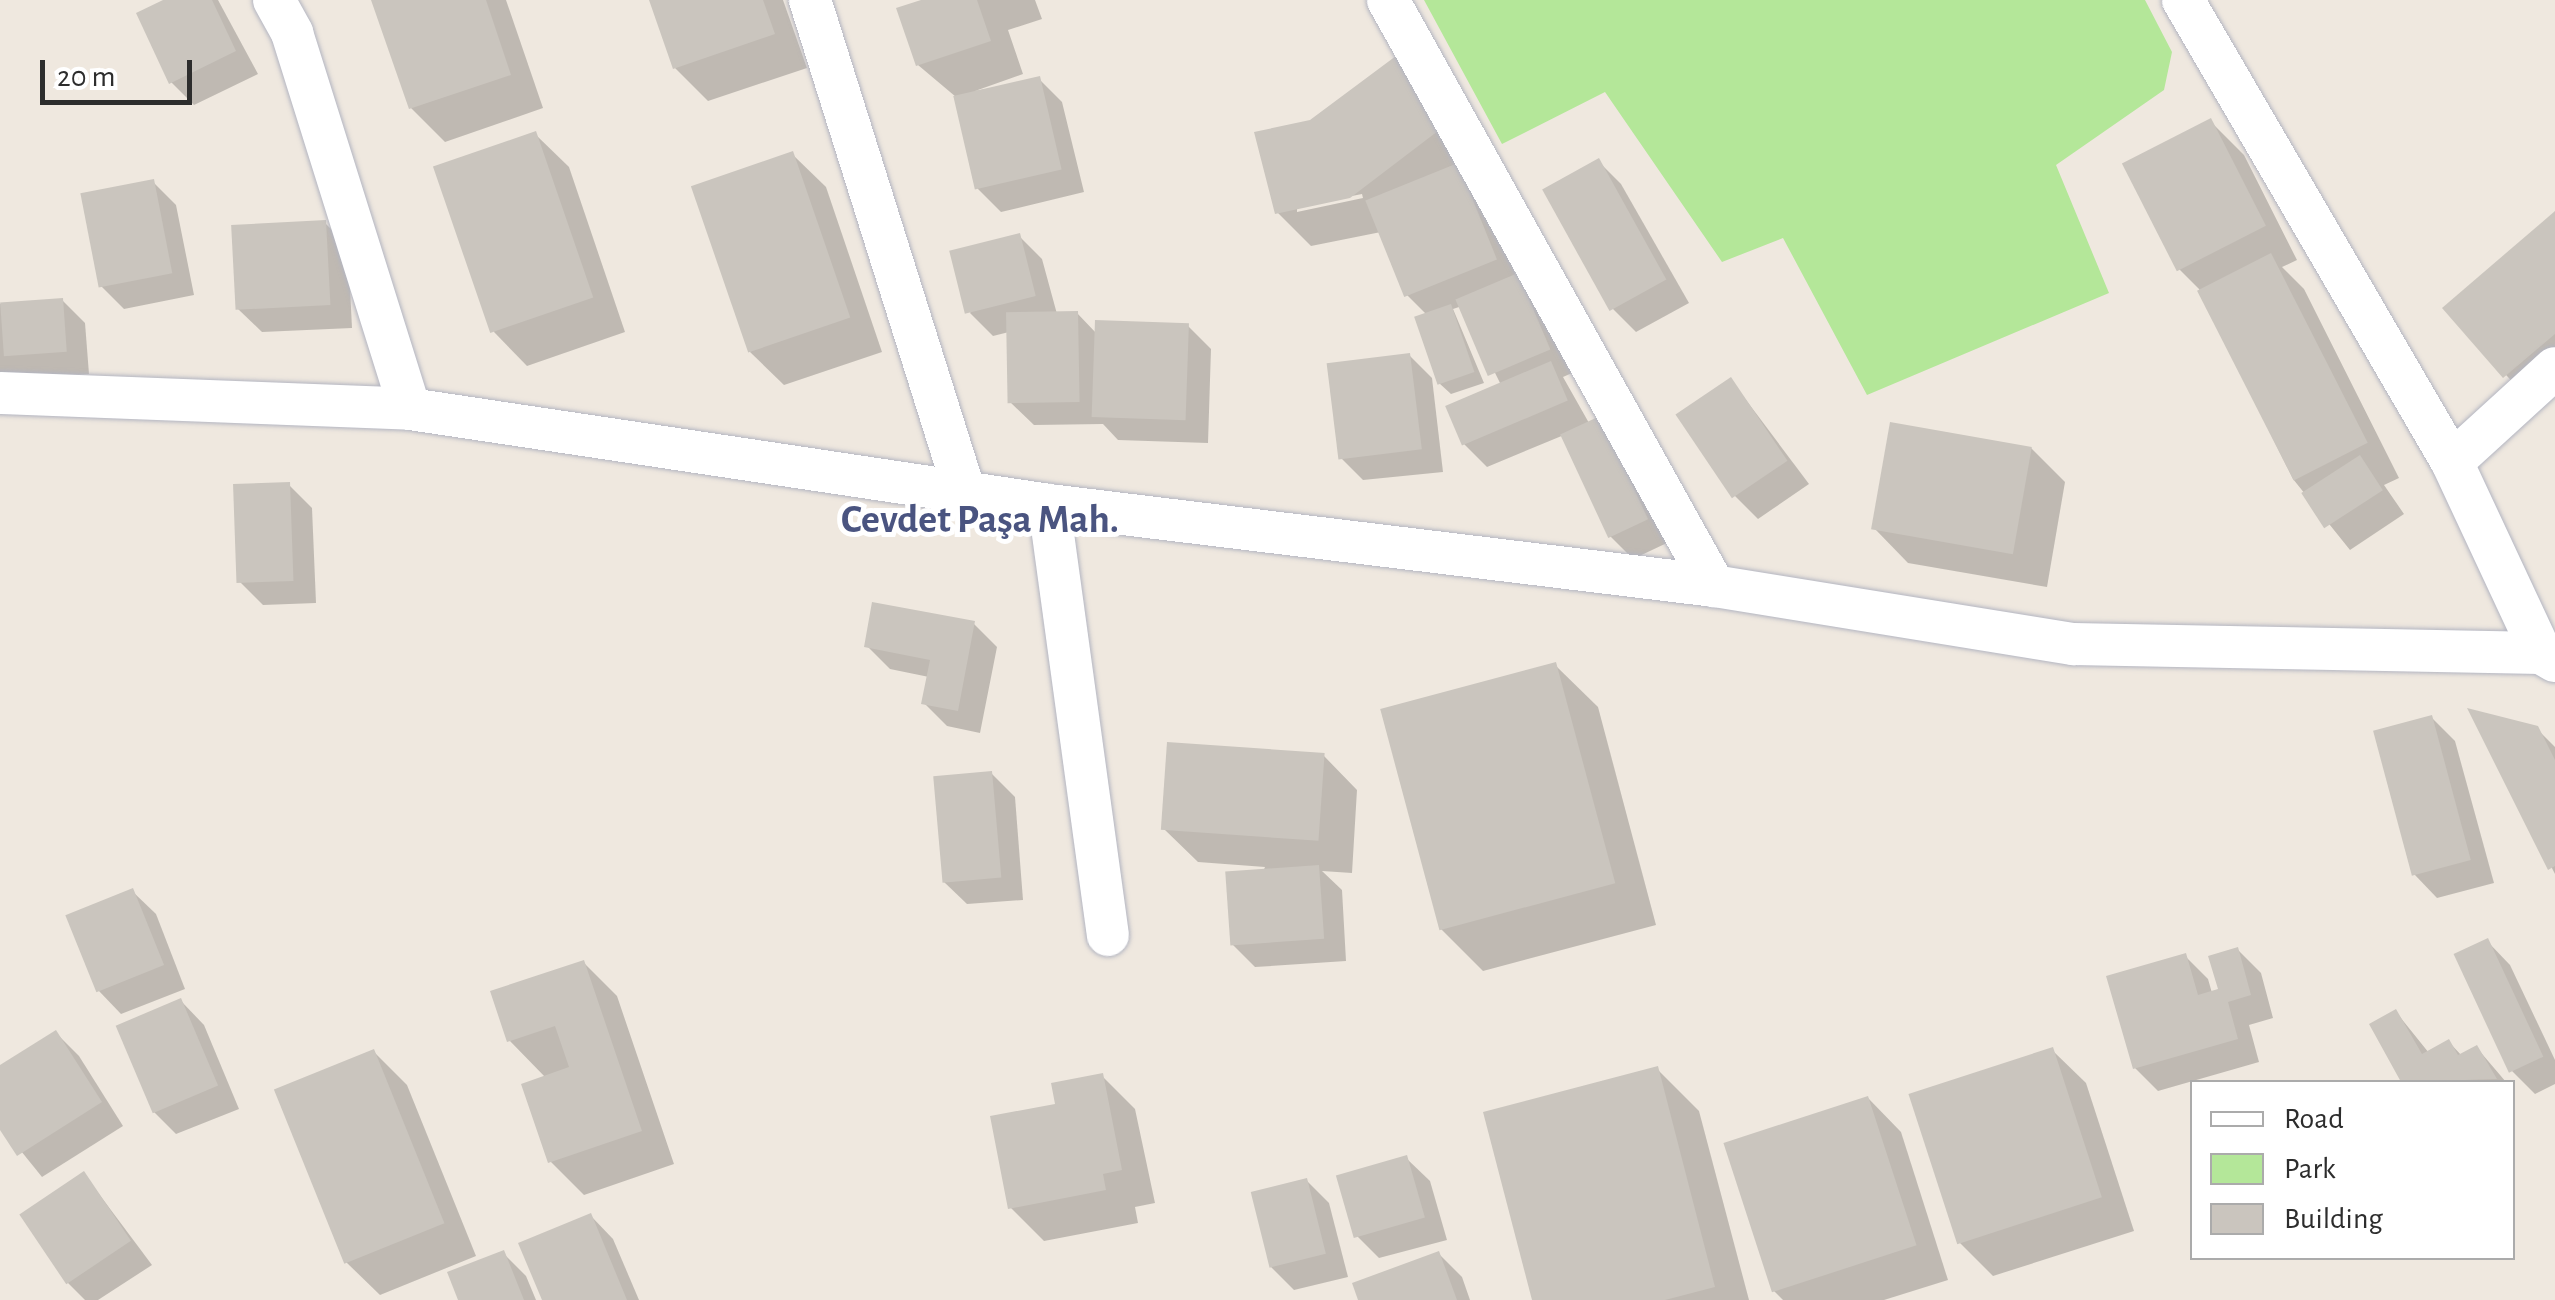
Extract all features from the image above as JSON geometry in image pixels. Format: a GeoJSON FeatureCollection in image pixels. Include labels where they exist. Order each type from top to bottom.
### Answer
{"type":"FeatureCollection","features":[{"type":"Feature","properties":{"kind":"street"},"geometry":{"type":"LineString","coordinates":[[274,0],[298,52],[410,409]]}},
{"type":"Feature","properties":{"kind":"street"},"geometry":{"type":"LineString","coordinates":[[810,0],[964,490]]}},
{"type":"Feature","properties":{"kind":"street"},"geometry":{"type":"LineString","coordinates":[[1388,0],[1714,586]]}},
{"type":"Feature","properties":{"kind":"street"},"geometry":{"type":"LineString","coordinates":[[0,392],[410,409],[1048,504],[1714,586],[2073,644],[2548,657],[2452,462],[2183,0]]}},
{"type":"Feature","properties":{"kind":"street"},"geometry":{"type":"LineString","coordinates":[[2452,462],[2555,368]]}},
{"type":"Feature","properties":{"kind":"street"},"geometry":{"type":"LineString","coordinates":[[1048,504],[1108,935]]}},
{"type":"Feature","properties":{"kind":"green space"},"geometry":{"type":"Polygon","coordinates":[[[1424,0],[2145,0],[2172,52],[2164,90],[2056,165],[2109,293],[1867,395],[1783,238],[1722,262],[1605,92],[1502,144],[1424,0]]]}},
{"type":"Feature","properties":{"kind":"building"},"geometry":{"type":"Polygon","coordinates":[[[163,0],[212,0],[236,51],[169,84],[136,13],[163,0]]]}},
{"type":"Feature","properties":{"kind":"building"},"geometry":{"type":"Polygon","coordinates":[[[371,0],[486,0],[511,75],[409,109],[371,0]]]}},
{"type":"Feature","properties":{"kind":"building"},"geometry":{"type":"Polygon","coordinates":[[[649,0],[763,0],[775,34],[673,69],[649,0]]]}},
{"type":"Feature","properties":{"kind":"building"},"geometry":{"type":"Polygon","coordinates":[[[921,0],[977,0],[991,41],[916,66],[896,8],[921,0]]]}},
{"type":"Feature","properties":{"kind":"building"},"geometry":{"type":"Polygon","coordinates":[[[1404,50],[1455,118],[1350,198],[1275,214],[1254,132],[1310,120],[1404,50]]]}},
{"type":"Feature","properties":{"kind":"building"},"geometry":{"type":"Polygon","coordinates":[[[1040,76],[1062,170],[975,190],[953,96],[1040,76]]]}},
{"type":"Feature","properties":{"kind":"building"},"geometry":{"type":"Polygon","coordinates":[[[2211,118],[2266,226],[2177,271],[2122,163],[2211,118]]]}},
{"type":"Feature","properties":{"kind":"building"},"geometry":{"type":"Polygon","coordinates":[[[536,131],[593,297],[490,333],[433,166],[536,131]]]}},
{"type":"Feature","properties":{"kind":"building"},"geometry":{"type":"Polygon","coordinates":[[[793,151],[850,317],[748,353],[691,186],[793,151]]]}},
{"type":"Feature","properties":{"kind":"building"},"geometry":{"type":"Polygon","coordinates":[[[1599,158],[1666,280],[1610,311],[1542,190],[1599,158]]]}},
{"type":"Feature","properties":{"kind":"building"},"geometry":{"type":"Polygon","coordinates":[[[1458,163],[1497,259],[1404,297],[1365,200],[1458,163]]]}},
{"type":"Feature","properties":{"kind":"building"},"geometry":{"type":"Polygon","coordinates":[[[154,179],[172,273],[99,288],[80,193],[154,179]]]}},
{"type":"Feature","properties":{"kind":"building"},"geometry":{"type":"Polygon","coordinates":[[[2555,211],[2555,334],[2503,378],[2442,308],[2555,211]]]}},
{"type":"Feature","properties":{"kind":"building"},"geometry":{"type":"Polygon","coordinates":[[[326,220],[330,305],[236,310],[231,225],[326,220]]]}},
{"type":"Feature","properties":{"kind":"building"},"geometry":{"type":"Polygon","coordinates":[[[1020,233],[1036,296],[965,314],[949,251],[1020,233]]]}},
{"type":"Feature","properties":{"kind":"building"},"geometry":{"type":"Polygon","coordinates":[[[2271,253],[2368,443],[2294,480],[2197,291],[2271,253]]]}},
{"type":"Feature","properties":{"kind":"building"},"geometry":{"type":"Polygon","coordinates":[[[1518,273],[1550,349],[1488,376],[1455,300],[1518,273]]]}},
{"type":"Feature","properties":{"kind":"building"},"geometry":{"type":"Polygon","coordinates":[[[63,298],[67,352],[4,356],[0,302],[63,298]]]}},
{"type":"Feature","properties":{"kind":"building"},"geometry":{"type":"Polygon","coordinates":[[[1451,304],[1474,372],[1438,385],[1414,317],[1451,304]]]}},
{"type":"Feature","properties":{"kind":"building"},"geometry":{"type":"Polygon","coordinates":[[[1078,311],[1080,402],[1008,403],[1006,312],[1078,311]]]}},
{"type":"Feature","properties":{"kind":"building"},"geometry":{"type":"Polygon","coordinates":[[[1095,320],[1189,323],[1186,420],[1092,417],[1095,320]]]}},
{"type":"Feature","properties":{"kind":"building"},"geometry":{"type":"Polygon","coordinates":[[[1410,353],[1422,449],[1338,460],[1327,363],[1410,353]]]}},
{"type":"Feature","properties":{"kind":"building"},"geometry":{"type":"Polygon","coordinates":[[[1551,361],[1568,401],[1462,446],[1445,406],[1551,361]]]}},
{"type":"Feature","properties":{"kind":"building"},"geometry":{"type":"Polygon","coordinates":[[[1731,377],[1787,461],[1732,498],[1675,414],[1731,377]]]}},
{"type":"Feature","properties":{"kind":"building"},"geometry":{"type":"Polygon","coordinates":[[[1600,416],[1648,519],[1608,538],[1560,435],[1600,416]]]}},
{"type":"Feature","properties":{"kind":"building"},"geometry":{"type":"Polygon","coordinates":[[[1890,422],[2032,447],[2013,554],[1871,529],[1890,422]]]}},
{"type":"Feature","properties":{"kind":"building"},"geometry":{"type":"Polygon","coordinates":[[[2360,455],[2383,490],[2324,528],[2301,493],[2360,455]]]}},
{"type":"Feature","properties":{"kind":"building"},"geometry":{"type":"Polygon","coordinates":[[[290,482],[293,581],[236,583],[233,484],[290,482]]]}},
{"type":"Feature","properties":{"kind":"building"},"geometry":{"type":"Polygon","coordinates":[[[872,602],[975,621],[958,711],[921,704],[930,660],[864,647],[872,602]]]}},
{"type":"Feature","properties":{"kind":"building"},"geometry":{"type":"Polygon","coordinates":[[[1556,662],[1615,883],[1439,930],[1380,709],[1556,662]]]}},
{"type":"Feature","properties":{"kind":"building"},"geometry":{"type":"Polygon","coordinates":[[[2467,708],[2538,726],[2555,760],[2555,866],[2548,870],[2467,708]]]}},
{"type":"Feature","properties":{"kind":"building"},"geometry":{"type":"Polygon","coordinates":[[[2432,715],[2471,860],[2412,876],[2373,731],[2432,715]]]}},
{"type":"Feature","properties":{"kind":"building"},"geometry":{"type":"Polygon","coordinates":[[[1167,742],[1325,753],[1318,841],[1161,830],[1167,742]]]}},
{"type":"Feature","properties":{"kind":"building"},"geometry":{"type":"Polygon","coordinates":[[[992,771],[1001,878],[943,883],[933,776],[992,771]]]}},
{"type":"Feature","properties":{"kind":"building"},"geometry":{"type":"Polygon","coordinates":[[[1319,865],[1324,939],[1230,945],[1225,872],[1319,865]]]}},
{"type":"Feature","properties":{"kind":"building"},"geometry":{"type":"Polygon","coordinates":[[[133,888],[164,965],[96,992],[65,915],[133,888]]]}},
{"type":"Feature","properties":{"kind":"building"},"geometry":{"type":"Polygon","coordinates":[[[2488,938],[2543,1057],[2509,1073],[2454,954],[2488,938]]]}},
{"type":"Feature","properties":{"kind":"building"},"geometry":{"type":"Polygon","coordinates":[[[2238,947],[2251,995],[2228,1002],[2238,1039],[2133,1069],[2106,976],[2186,953],[2198,995],[2218,989],[2208,956],[2238,947]]]}},
{"type":"Feature","properties":{"kind":"building"},"geometry":{"type":"Polygon","coordinates":[[[584,960],[642,1131],[548,1163],[521,1084],[569,1067],[555,1026],[507,1042],[490,991],[584,960]]]}},
{"type":"Feature","properties":{"kind":"building"},"geometry":{"type":"Polygon","coordinates":[[[181,998],[218,1085],[153,1113],[116,1026],[181,998]]]}},
{"type":"Feature","properties":{"kind":"building"},"geometry":{"type":"Polygon","coordinates":[[[2396,1009],[2422,1054],[2449,1039],[2458,1055],[2477,1045],[2497,1079],[2400,1080],[2369,1024],[2396,1009]]]}},
{"type":"Feature","properties":{"kind":"building"},"geometry":{"type":"Polygon","coordinates":[[[56,1030],[102,1102],[17,1156],[0,1130],[0,1065],[56,1030]]]}},
{"type":"Feature","properties":{"kind":"building"},"geometry":{"type":"Polygon","coordinates":[[[2053,1047],[2102,1197],[1957,1244],[1908,1094],[2053,1047]]]}},
{"type":"Feature","properties":{"kind":"building"},"geometry":{"type":"Polygon","coordinates":[[[374,1049],[444,1223],[344,1264],[274,1089],[374,1049]]]}},
{"type":"Feature","properties":{"kind":"building"},"geometry":{"type":"Polygon","coordinates":[[[1658,1066],[1715,1287],[1665,1300],[1532,1300],[1483,1112],[1658,1066]]]}},
{"type":"Feature","properties":{"kind":"building"},"geometry":{"type":"Polygon","coordinates":[[[1103,1073],[1122,1170],[1103,1174],[1106,1190],[1008,1209],[990,1116],[1055,1104],[1051,1083],[1103,1073]]]}},
{"type":"Feature","properties":{"kind":"building"},"geometry":{"type":"Polygon","coordinates":[[[1868,1096],[1917,1245],[1772,1292],[1723,1143],[1868,1096]]]}},
{"type":"Feature","properties":{"kind":"building"},"geometry":{"type":"Polygon","coordinates":[[[1407,1155],[1425,1217],[1354,1238],[1336,1175],[1407,1155]]]}},
{"type":"Feature","properties":{"kind":"building"},"geometry":{"type":"Polygon","coordinates":[[[84,1171],[131,1241],[66,1284],[19,1215],[84,1171]]]}},
{"type":"Feature","properties":{"kind":"building"},"geometry":{"type":"Polygon","coordinates":[[[1307,1178],[1326,1254],[1270,1268],[1251,1192],[1307,1178]]]}},
{"type":"Feature","properties":{"kind":"building"},"geometry":{"type":"Polygon","coordinates":[[[591,1213],[627,1300],[542,1300],[518,1243],[591,1213]]]}},
{"type":"Feature","properties":{"kind":"building"},"geometry":{"type":"Polygon","coordinates":[[[504,1250],[524,1300],[458,1300],[447,1272],[504,1250]]]}},
{"type":"Feature","properties":{"kind":"building"},"geometry":{"type":"Polygon","coordinates":[[[1439,1251],[1457,1300],[1358,1300],[1352,1283],[1439,1251]]]}},
{"type":"Feature","properties":{"kind":"district","name":"Cevdet Paşa Mah."},"geometry":{"type":"Point","coordinates":[980,520]}}]}
